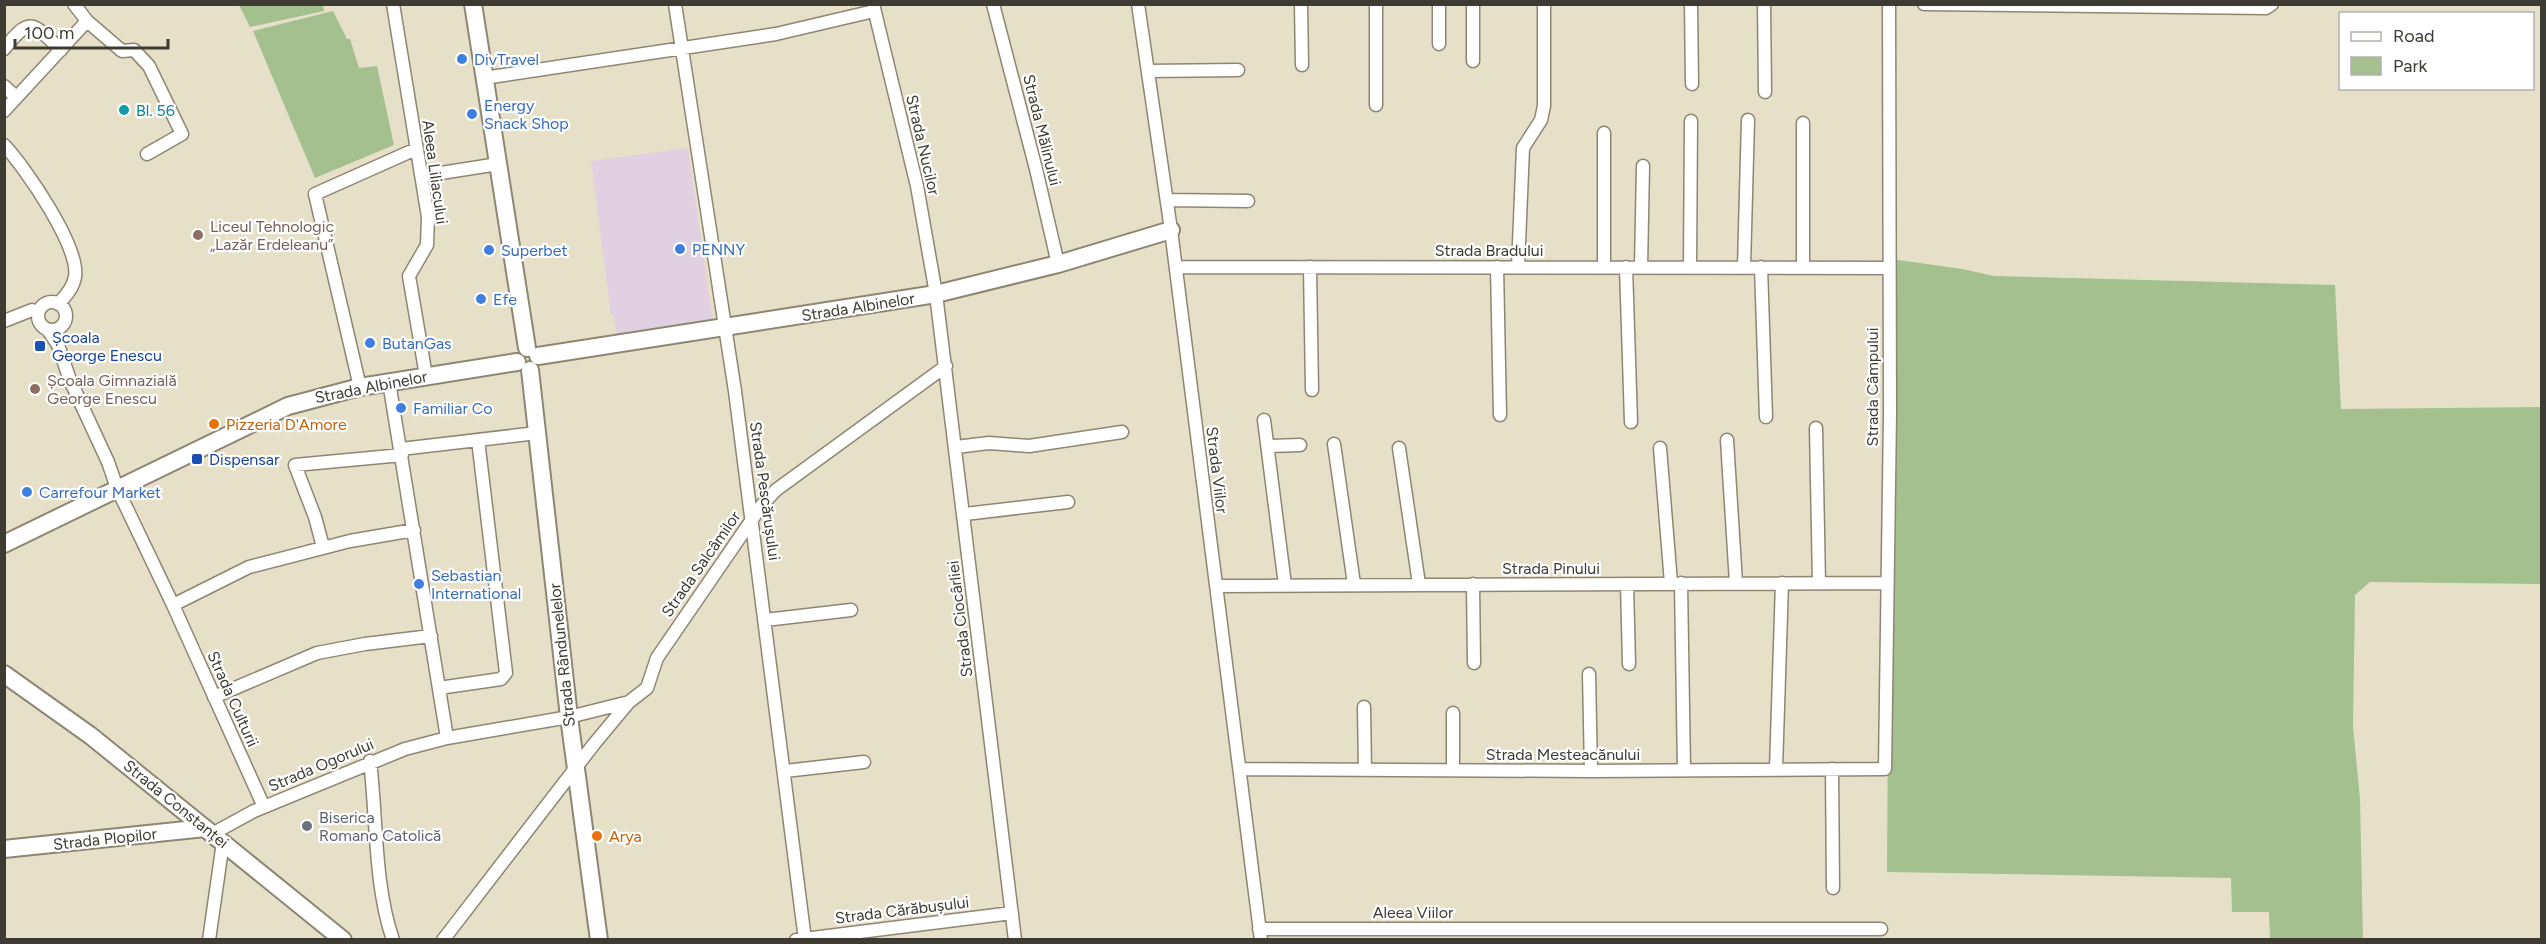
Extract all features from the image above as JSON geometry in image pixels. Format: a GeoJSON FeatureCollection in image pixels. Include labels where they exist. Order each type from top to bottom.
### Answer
{"type":"FeatureCollection","features":[{"type":"Feature","properties":{"kind":"street"},"geometry":{"type":"LineString","coordinates":[[74,4],[87,21],[122,51],[134,50],[149,66],[182,135],[147,154]]}},
{"type":"Feature","properties":{"kind":"street","name":"Aleea Liliacului"},"geometry":{"type":"LineString","coordinates":[[393,4],[428,217],[427,245],[409,276],[426,376]]}},
{"type":"Feature","properties":{"kind":"street","name":"Strada Rândunelelor"},"geometry":{"type":"LineString","coordinates":[[473,4],[528,359],[569,717],[599,939]]}},
{"type":"Feature","properties":{"kind":"street","name":"Strada Pescărușului"},"geometry":{"type":"LineString","coordinates":[[675,4],[726,329],[752,520],[785,771],[802,939]]}},
{"type":"Feature","properties":{"kind":"street","name":"Strada Mălinului"},"geometry":{"type":"LineString","coordinates":[[993,4],[1036,168],[1058,264]]}},
{"type":"Feature","properties":{"kind":"street","name":"Strada Viilor"},"geometry":{"type":"LineString","coordinates":[[1138,4],[1176,267],[1260,934]]}},
{"type":"Feature","properties":{"kind":"street"},"geometry":{"type":"LineString","coordinates":[[1301,4],[1302,65]]}},
{"type":"Feature","properties":{"kind":"street"},"geometry":{"type":"LineString","coordinates":[[1376,4],[1376,105]]}},
{"type":"Feature","properties":{"kind":"street"},"geometry":{"type":"LineString","coordinates":[[1439,4],[1439,44]]}},
{"type":"Feature","properties":{"kind":"street"},"geometry":{"type":"LineString","coordinates":[[1473,4],[1473,61]]}},
{"type":"Feature","properties":{"kind":"street"},"geometry":{"type":"LineString","coordinates":[[1518,267],[1523,148],[1541,120],[1544,106],[1544,4]]}},
{"type":"Feature","properties":{"kind":"street"},"geometry":{"type":"LineString","coordinates":[[1692,4],[1692,84]]}},
{"type":"Feature","properties":{"kind":"street"},"geometry":{"type":"LineString","coordinates":[[1764,4],[1765,92]]}},
{"type":"Feature","properties":{"kind":"street","name":"Strada Câmpului"},"geometry":{"type":"LineString","coordinates":[[1885,769],[1890,413],[1889,4]]}},
{"type":"Feature","properties":{"kind":"street"},"geometry":{"type":"LineString","coordinates":[[1924,4],[2266,8],[2272,4]]}},
{"type":"Feature","properties":{"kind":"street"},"geometry":{"type":"LineString","coordinates":[[484,78],[776,34],[873,8]]}},
{"type":"Feature","properties":{"kind":"street","name":"Strada Nucilor"},"geometry":{"type":"LineString","coordinates":[[873,8],[917,186],[936,294]]}},
{"type":"Feature","properties":{"kind":"street"},"geometry":{"type":"LineString","coordinates":[[4,111],[87,21]]}},
{"type":"Feature","properties":{"kind":"street"},"geometry":{"type":"LineString","coordinates":[[4,49],[21,28],[28,26],[38,28],[61,50]]}},
{"type":"Feature","properties":{"kind":"street"},"geometry":{"type":"LineString","coordinates":[[1148,71],[1238,70]]}},
{"type":"Feature","properties":{"kind":"street"},"geometry":{"type":"LineString","coordinates":[[4,86],[16,97]]}},
{"type":"Feature","properties":{"kind":"street"},"geometry":{"type":"LineString","coordinates":[[1744,267],[1748,120]]}},
{"type":"Feature","properties":{"kind":"street"},"geometry":{"type":"LineString","coordinates":[[1690,267],[1691,122]]}},
{"type":"Feature","properties":{"kind":"street"},"geometry":{"type":"LineString","coordinates":[[1803,123],[1803,268]]}},
{"type":"Feature","properties":{"kind":"street"},"geometry":{"type":"LineString","coordinates":[[1604,133],[1604,267]]}},
{"type":"Feature","properties":{"kind":"street"},"geometry":{"type":"LineString","coordinates":[[4,145],[28,172],[64,237],[74,264],[75,276],[70,290],[58,304]]}},
{"type":"Feature","properties":{"kind":"street"},"geometry":{"type":"LineString","coordinates":[[360,387],[315,194],[416,150]]}},
{"type":"Feature","properties":{"kind":"street"},"geometry":{"type":"LineString","coordinates":[[422,176],[498,164]]}},
{"type":"Feature","properties":{"kind":"street"},"geometry":{"type":"LineString","coordinates":[[1641,267],[1643,166]]}},
{"type":"Feature","properties":{"kind":"street"},"geometry":{"type":"LineString","coordinates":[[1167,200],[1248,201]]}},
{"type":"Feature","properties":{"kind":"street","name":"Strada Albinelor"},"geometry":{"type":"LineString","coordinates":[[4,544],[271,413],[310,399],[389,382],[936,294],[1058,264],[1171,230]]}},
{"type":"Feature","properties":{"kind":"street","name":"Strada Bradului"},"geometry":{"type":"LineString","coordinates":[[1176,267],[1889,268]]}},
{"type":"Feature","properties":{"kind":"street"},"geometry":{"type":"LineString","coordinates":[[1310,267],[1311,390]]}},
{"type":"Feature","properties":{"kind":"street"},"geometry":{"type":"LineString","coordinates":[[1497,267],[1500,415]]}},
{"type":"Feature","properties":{"kind":"street"},"geometry":{"type":"LineString","coordinates":[[1626,267],[1631,422]]}},
{"type":"Feature","properties":{"kind":"street"},"geometry":{"type":"LineString","coordinates":[[1761,267],[1766,417]]}},
{"type":"Feature","properties":{"kind":"street","name":"Strada Ciocârliei"},"geometry":{"type":"LineString","coordinates":[[936,294],[965,514],[1015,939]]}},
{"type":"Feature","properties":{"kind":"street"},"geometry":{"type":"LineString","coordinates":[[46,303],[58,304],[65,310],[66,319],[57,330],[48,330],[40,325],[38,313],[46,303]]}},
{"type":"Feature","properties":{"kind":"street"},"geometry":{"type":"LineString","coordinates":[[4,321],[32,310],[38,313]]}},
{"type":"Feature","properties":{"kind":"street","name":"Strada Culturii"},"geometry":{"type":"LineString","coordinates":[[48,330],[58,345],[70,380],[108,462],[117,488],[173,604],[264,807]]}},
{"type":"Feature","properties":{"kind":"street","name":"Strada Salcâmilor"},"geometry":{"type":"LineString","coordinates":[[629,702],[647,688],[657,658],[752,520],[776,490],[946,366]]}},
{"type":"Feature","properties":{"kind":"street"},"geometry":{"type":"LineString","coordinates":[[389,382],[447,738]]}},
{"type":"Feature","properties":{"kind":"street"},"geometry":{"type":"LineString","coordinates":[[1264,420],[1285,585]]}},
{"type":"Feature","properties":{"kind":"street"},"geometry":{"type":"LineString","coordinates":[[1816,428],[1819,583]]}},
{"type":"Feature","properties":{"kind":"street"},"geometry":{"type":"LineString","coordinates":[[326,546],[295,465],[537,432]]}},
{"type":"Feature","properties":{"kind":"street"},"geometry":{"type":"LineString","coordinates":[[956,447],[990,443],[1029,446],[1122,432]]}},
{"type":"Feature","properties":{"kind":"street"},"geometry":{"type":"LineString","coordinates":[[439,688],[501,679],[506,673],[478,440]]}},
{"type":"Feature","properties":{"kind":"street"},"geometry":{"type":"LineString","coordinates":[[1727,440],[1736,583]]}},
{"type":"Feature","properties":{"kind":"street"},"geometry":{"type":"LineString","coordinates":[[1334,444],[1354,585]]}},
{"type":"Feature","properties":{"kind":"street"},"geometry":{"type":"LineString","coordinates":[[1268,446],[1300,445]]}},
{"type":"Feature","properties":{"kind":"street"},"geometry":{"type":"LineString","coordinates":[[1399,448],[1419,584]]}},
{"type":"Feature","properties":{"kind":"street"},"geometry":{"type":"LineString","coordinates":[[1660,448],[1676,583],[1684,770]]}},
{"type":"Feature","properties":{"kind":"street"},"geometry":{"type":"LineString","coordinates":[[965,514],[1068,502]]}},
{"type":"Feature","properties":{"kind":"street"},"geometry":{"type":"LineString","coordinates":[[173,604],[249,567],[326,546],[414,530]]}},
{"type":"Feature","properties":{"kind":"street"},"geometry":{"type":"LineString","coordinates":[[1776,769],[1782,583]]}},
{"type":"Feature","properties":{"kind":"street","name":"Strada Pinului"},"geometry":{"type":"LineString","coordinates":[[1215,586],[1886,583]]}},
{"type":"Feature","properties":{"kind":"street"},"geometry":{"type":"LineString","coordinates":[[1473,584],[1474,663]]}},
{"type":"Feature","properties":{"kind":"street"},"geometry":{"type":"LineString","coordinates":[[1627,584],[1629,664]]}},
{"type":"Feature","properties":{"kind":"street"},"geometry":{"type":"LineString","coordinates":[[765,620],[851,610]]}},
{"type":"Feature","properties":{"kind":"street"},"geometry":{"type":"LineString","coordinates":[[214,697],[317,653],[365,644],[431,636]]}},
{"type":"Feature","properties":{"kind":"street","name":"Strada Constanței"},"geometry":{"type":"LineString","coordinates":[[4,674],[91,736],[343,939]]}},
{"type":"Feature","properties":{"kind":"street"},"geometry":{"type":"LineString","coordinates":[[1589,674],[1591,771]]}},
{"type":"Feature","properties":{"kind":"street"},"geometry":{"type":"LineString","coordinates":[[443,939],[629,702]]}},
{"type":"Feature","properties":{"kind":"street","name":"Strada Ogorului"},"geometry":{"type":"LineString","coordinates":[[213,834],[240,817],[370,761],[405,749],[447,738],[569,717],[629,702]]}},
{"type":"Feature","properties":{"kind":"street"},"geometry":{"type":"LineString","coordinates":[[1365,707],[1365,770]]}},
{"type":"Feature","properties":{"kind":"street"},"geometry":{"type":"LineString","coordinates":[[1453,713],[1453,770]]}},
{"type":"Feature","properties":{"kind":"street"},"geometry":{"type":"LineString","coordinates":[[370,761],[381,883],[386,915],[393,939]]}},
{"type":"Feature","properties":{"kind":"street"},"geometry":{"type":"LineString","coordinates":[[785,771],[864,762]]}},
{"type":"Feature","properties":{"kind":"street","name":"Strada Mesteacănului"},"geometry":{"type":"LineString","coordinates":[[1240,769],[1591,771],[1885,769]]}},
{"type":"Feature","properties":{"kind":"street"},"geometry":{"type":"LineString","coordinates":[[1832,769],[1833,888]]}},
{"type":"Feature","properties":{"kind":"street"},"geometry":{"type":"LineString","coordinates":[[154,834],[169,822],[171,814],[169,799]]}},
{"type":"Feature","properties":{"kind":"street","name":"Strada Plopilor"},"geometry":{"type":"LineString","coordinates":[[4,849],[154,834],[213,834]]}},
{"type":"Feature","properties":{"kind":"street"},"geometry":{"type":"LineString","coordinates":[[209,939],[213,834]]}},
{"type":"Feature","properties":{"kind":"street","name":"Strada Cărăbușului"},"geometry":{"type":"LineString","coordinates":[[802,939],[1012,914]]}},
{"type":"Feature","properties":{"kind":"street","name":"Aleea Viilor"},"geometry":{"type":"LineString","coordinates":[[1260,934],[1566,928],[1881,929]]}},
{"type":"Feature","properties":{"kind":"shaded area"},"geometry":{"type":"Polygon","coordinates":[[[688,148],[713,323],[617,336],[614,315],[611,315],[591,161],[688,148]]]}},
{"type":"Feature","properties":{"kind":"green space"},"geometry":{"type":"Polygon","coordinates":[[[239,5],[323,5],[324,11],[250,27],[239,5]]]}},
{"type":"Feature","properties":{"kind":"green space"},"geometry":{"type":"Polygon","coordinates":[[[333,11],[347,39],[350,39],[359,68],[377,66],[394,145],[315,178],[253,31],[333,11]]]}},
{"type":"Feature","properties":{"kind":"green space"},"geometry":{"type":"Polygon","coordinates":[[[1891,259],[1994,276],[2335,285],[2341,409],[2541,407],[2541,584],[2370,582],[2355,595],[2353,726],[2360,799],[2363,939],[2270,939],[2269,912],[2232,912],[2231,878],[1887,872],[1891,259]]]}},
{"type":"Feature","properties":{"kind":"place","name":"DivTravel"},"geometry":{"type":"Point","coordinates":[462,59]}},
{"type":"Feature","properties":{"kind":"place","name":"Bl. 56"},"geometry":{"type":"Point","coordinates":[124,110]}},
{"type":"Feature","properties":{"kind":"place","name":"Energy Snack Shop"},"geometry":{"type":"Point","coordinates":[472,114]}},
{"type":"Feature","properties":{"kind":"place","name":"Liceul Tehnologic „Lazăr Erdeleanu”"},"geometry":{"type":"Point","coordinates":[198,235]}},
{"type":"Feature","properties":{"kind":"place","name":"PENNY"},"geometry":{"type":"Point","coordinates":[680,249]}},
{"type":"Feature","properties":{"kind":"place","name":"Superbet"},"geometry":{"type":"Point","coordinates":[489,250]}},
{"type":"Feature","properties":{"kind":"place","name":"Efe"},"geometry":{"type":"Point","coordinates":[481,299]}},
{"type":"Feature","properties":{"kind":"place","name":"ButanGas"},"geometry":{"type":"Point","coordinates":[370,343]}},
{"type":"Feature","properties":{"kind":"place","name":"Școala George Enescu"},"geometry":{"type":"Point","coordinates":[40,346]}},
{"type":"Feature","properties":{"kind":"place","name":"Școala Gimnazială George Enescu"},"geometry":{"type":"Point","coordinates":[35,389]}},
{"type":"Feature","properties":{"kind":"place","name":"Familiar Co"},"geometry":{"type":"Point","coordinates":[401,408]}},
{"type":"Feature","properties":{"kind":"place","name":"Pizzeria D'Amore"},"geometry":{"type":"Point","coordinates":[214,424]}},
{"type":"Feature","properties":{"kind":"place","name":"Dispensar"},"geometry":{"type":"Point","coordinates":[197,459]}},
{"type":"Feature","properties":{"kind":"place","name":"Carrefour Market"},"geometry":{"type":"Point","coordinates":[27,492]}},
{"type":"Feature","properties":{"kind":"place","name":"Sebastian International"},"geometry":{"type":"Point","coordinates":[419,584]}},
{"type":"Feature","properties":{"kind":"place","name":"Biserica Romano Catolică"},"geometry":{"type":"Point","coordinates":[307,826]}},
{"type":"Feature","properties":{"kind":"place","name":"Arya"},"geometry":{"type":"Point","coordinates":[597,836]}}]}
